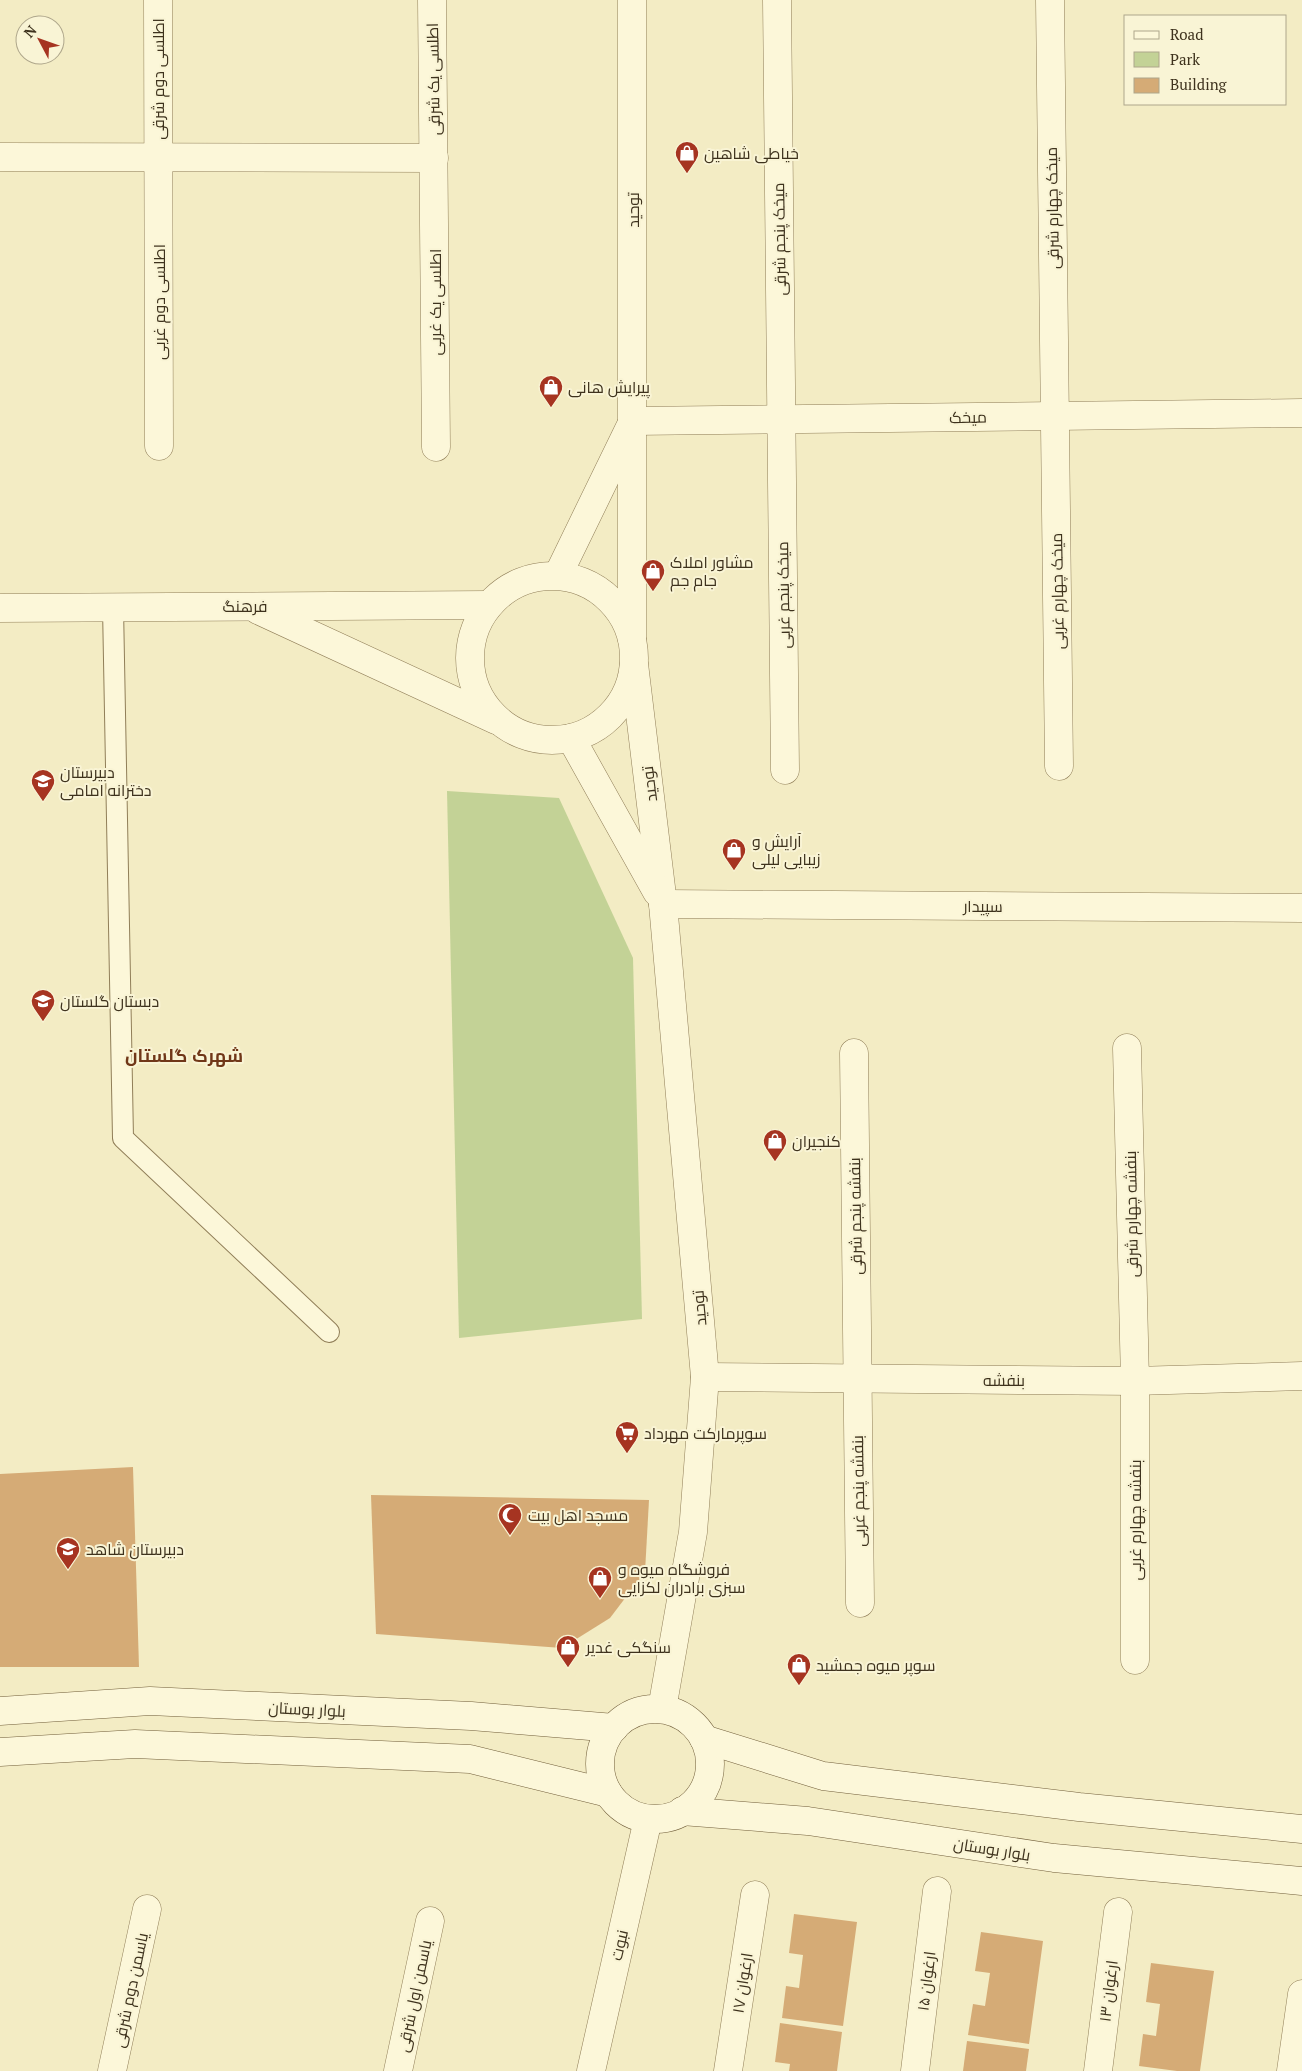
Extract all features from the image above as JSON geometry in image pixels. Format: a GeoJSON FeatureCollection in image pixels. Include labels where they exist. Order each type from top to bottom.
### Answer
{"type":"FeatureCollection","features":[{"type":"Feature","properties":{"kind":"street","name":"اطلسی دوم شرقی"},"geometry":{"type":"LineString","coordinates":[[158,0],[158,158]]}},
{"type":"Feature","properties":{"kind":"street","name":"اطلسی یک شرقی"},"geometry":{"type":"LineString","coordinates":[[432,0],[434,158]]}},
{"type":"Feature","properties":{"kind":"street","name":"توحید"},"geometry":{"type":"LineString","coordinates":[[632,0],[633,651],[663,904],[705,1377],[693,1532],[662,1709]]}},
{"type":"Feature","properties":{"kind":"street","name":"میخک پنجم شرقی"},"geometry":{"type":"LineString","coordinates":[[777,0],[781,419]]}},
{"type":"Feature","properties":{"kind":"street","name":"میخک چهارم شرقی"},"geometry":{"type":"LineString","coordinates":[[1050,0],[1055,416]]}},
{"type":"Feature","properties":{"kind":"street"},"geometry":{"type":"LineString","coordinates":[[0,158],[434,158]]}},
{"type":"Feature","properties":{"kind":"street","name":"اطلسی دوم غربی"},"geometry":{"type":"LineString","coordinates":[[158,158],[159,446]]}},
{"type":"Feature","properties":{"kind":"street","name":"اطلسی یک غربی"},"geometry":{"type":"LineString","coordinates":[[434,158],[436,447]]}},
{"type":"Feature","properties":{"kind":"street","name":"میخک"},"geometry":{"type":"LineString","coordinates":[[633,421],[1302,413]]}},
{"type":"Feature","properties":{"kind":"street","name":"میخک چهارم غربی"},"geometry":{"type":"LineString","coordinates":[[1055,416],[1059,766]]}},
{"type":"Feature","properties":{"kind":"street","name":"میخک پنجم غربی"},"geometry":{"type":"LineString","coordinates":[[781,419],[785,770]]}},
{"type":"Feature","properties":{"kind":"street","name":"توحید"},"geometry":{"type":"LineString","coordinates":[[558,575],[633,421]]}},
{"type":"Feature","properties":{"kind":"street"},"geometry":{"type":"LineString","coordinates":[[250,606],[498,721],[520,734],[545,740],[571,738],[594,728],[614,711],[628,689],[633,651],[622,614],[605,595],[584,582],[558,575],[532,578],[509,588],[489,605],[476,627],[470,652],[472,678],[482,702],[498,721]]}},
{"type":"Feature","properties":{"kind":"street","name":"فرهنگ"},"geometry":{"type":"LineString","coordinates":[[0,608],[489,605]]}},
{"type":"Feature","properties":{"kind":"street","name":"توحید"},"geometry":{"type":"LineString","coordinates":[[571,738],[663,904]]}},
{"type":"Feature","properties":{"kind":"street","name":"سپیدار"},"geometry":{"type":"LineString","coordinates":[[663,904],[1302,908]]}},
{"type":"Feature","properties":{"kind":"street","name":"بنفشه چهارم شرقی"},"geometry":{"type":"LineString","coordinates":[[1127,1048],[1135,1380]]}},
{"type":"Feature","properties":{"kind":"street","name":"بنفشه پنجم شرقی"},"geometry":{"type":"LineString","coordinates":[[854,1053],[857,1379]]}},
{"type":"Feature","properties":{"kind":"street","name":"بنفشه"},"geometry":{"type":"LineString","coordinates":[[705,1377],[1135,1380],[1302,1376]]}},
{"type":"Feature","properties":{"kind":"street","name":"بنفشه پنجم غربی"},"geometry":{"type":"LineString","coordinates":[[857,1379],[860,1603]]}},
{"type":"Feature","properties":{"kind":"street","name":"بنفشه چهارم غربی"},"geometry":{"type":"LineString","coordinates":[[1135,1380],[1135,1660]]}},
{"type":"Feature","properties":{"kind":"street","name":"بلوار بوستان"},"geometry":{"type":"LineString","coordinates":[[0,1711],[150,1701],[471,1716],[614,1728]]}},
{"type":"Feature","properties":{"kind":"street"},"geometry":{"type":"LineString","coordinates":[[662,1709],[680,1715],[693,1725],[704,1739],[709,1755],[709,1772],[704,1787],[695,1801],[682,1812],[665,1818],[648,1818],[632,1814],[618,1806],[608,1793],[601,1777],[600,1760],[604,1743],[614,1728],[627,1716],[644,1710],[662,1709]]}},
{"type":"Feature","properties":{"kind":"street"},"geometry":{"type":"LineString","coordinates":[[704,1739],[823,1776],[1079,1806],[1302,1829]]}},
{"type":"Feature","properties":{"kind":"street"},"geometry":{"type":"LineString","coordinates":[[0,1752],[135,1744],[470,1760],[608,1793]]}},
{"type":"Feature","properties":{"kind":"street","name":"بلوار بوستان"},"geometry":{"type":"LineString","coordinates":[[682,1812],[808,1821],[1054,1858],[1302,1881]]}},
{"type":"Feature","properties":{"kind":"street","name":"نبوت"},"geometry":{"type":"LineString","coordinates":[[591,2071],[648,1818]]}},
{"type":"Feature","properties":{"kind":"street","name":"ارغوان ۱۵"},"geometry":{"type":"LineString","coordinates":[[915,2071],[937,1891]]}},
{"type":"Feature","properties":{"kind":"street","name":"ارغوان ۱۷"},"geometry":{"type":"LineString","coordinates":[[728,2071],[755,1895]]}},
{"type":"Feature","properties":{"kind":"street","name":"یاسمن دوم شرقی"},"geometry":{"type":"LineString","coordinates":[[112,2071],[147,1909]]}},
{"type":"Feature","properties":{"kind":"street","name":"ارغوان ۱۳"},"geometry":{"type":"LineString","coordinates":[[1098,2071],[1118,1912]]}},
{"type":"Feature","properties":{"kind":"street","name":"یاسمن اول شرقی"},"geometry":{"type":"LineString","coordinates":[[398,2071],[430,1921]]}},
{"type":"Feature","properties":{"kind":"street"},"geometry":{"type":"LineString","coordinates":[[1291,2071],[1302,1994]]}},
{"type":"Feature","properties":{"kind":"lane"},"geometry":{"type":"LineString","coordinates":[[113,607],[123,1138],[329,1332]]}},
{"type":"Feature","properties":{"kind":"green space"},"geometry":{"type":"Polygon","coordinates":[[[447,791],[559,798],[633,958],[642,1319],[459,1338],[447,791]]]}},
{"type":"Feature","properties":{"kind":"building","name":"دبیرستان شاهد"},"geometry":{"type":"Polygon","coordinates":[[[133,1467],[139,1667],[0,1667],[0,1474],[133,1467]]]}},
{"type":"Feature","properties":{"kind":"building"},"geometry":{"type":"Polygon","coordinates":[[[371,1495],[649,1500],[645,1572],[610,1618],[562,1648],[376,1634],[371,1495]]]}},
{"type":"Feature","properties":{"kind":"building"},"geometry":{"type":"Polygon","coordinates":[[[794,1914],[857,1922],[843,2026],[782,2018],[786,1986],[799,1988],[803,1955],[789,1953],[794,1914]]]}},
{"type":"Feature","properties":{"kind":"building"},"geometry":{"type":"Polygon","coordinates":[[[981,1932],[1043,1941],[1029,2044],[968,2035],[973,2004],[985,2006],[990,1973],[975,1971],[981,1932]]]}},
{"type":"Feature","properties":{"kind":"building"},"geometry":{"type":"Polygon","coordinates":[[[1151,1963],[1214,1971],[1200,2071],[1177,2071],[1139,2066],[1143,2034],[1156,2036],[1160,2004],[1146,2002],[1151,1963]]]}},
{"type":"Feature","properties":{"kind":"building"},"geometry":{"type":"Polygon","coordinates":[[[780,2023],[842,2032],[837,2071],[789,2071],[790,2064],[775,2062],[780,2023]]]}},
{"type":"Feature","properties":{"kind":"building"},"geometry":{"type":"Polygon","coordinates":[[[967,2041],[1029,2049],[1026,2071],[963,2071],[967,2041]]]}},
{"type":"Feature","properties":{"kind":"place","name":"خیاطی شاهین"},"geometry":{"type":"Point","coordinates":[687,174]}},
{"type":"Feature","properties":{"kind":"place","name":"پیرایش هانی"},"geometry":{"type":"Point","coordinates":[551,408]}},
{"type":"Feature","properties":{"kind":"place","name":"مشاور املاک جام جم"},"geometry":{"type":"Point","coordinates":[653,592]}},
{"type":"Feature","properties":{"kind":"place","name":"دبیرستان دخترانه امامی"},"geometry":{"type":"Point","coordinates":[43,802]}},
{"type":"Feature","properties":{"kind":"place","name":"آرایش و زیبایی لیلی"},"geometry":{"type":"Point","coordinates":[734,871]}},
{"type":"Feature","properties":{"kind":"place","name":"دبستان گلستان"},"geometry":{"type":"Point","coordinates":[43,1022]}},
{"type":"Feature","properties":{"kind":"place","name":"کنجیران"},"geometry":{"type":"Point","coordinates":[775,1162]}},
{"type":"Feature","properties":{"kind":"place","name":"سوپرمارکت مهرداد"},"geometry":{"type":"Point","coordinates":[627,1454]}},
{"type":"Feature","properties":{"kind":"place","name":"مسجد اهل بیت"},"geometry":{"type":"Point","coordinates":[510,1536]}},
{"type":"Feature","properties":{"kind":"place","name":"دبیرستان شاهد"},"geometry":{"type":"Point","coordinates":[68,1570]}},
{"type":"Feature","properties":{"kind":"place","name":"فروشگاه میوه و سبزی برادران لکزایی"},"geometry":{"type":"Point","coordinates":[600,1599]}},
{"type":"Feature","properties":{"kind":"place","name":"سنگکی غدیر"},"geometry":{"type":"Point","coordinates":[568,1668]}},
{"type":"Feature","properties":{"kind":"place","name":"سوپر میوه جمشید"},"geometry":{"type":"Point","coordinates":[799,1686]}},
{"type":"Feature","properties":{"kind":"district","name":"شهرک گلستان"},"geometry":{"type":"Point","coordinates":[184,1055]}}]}
